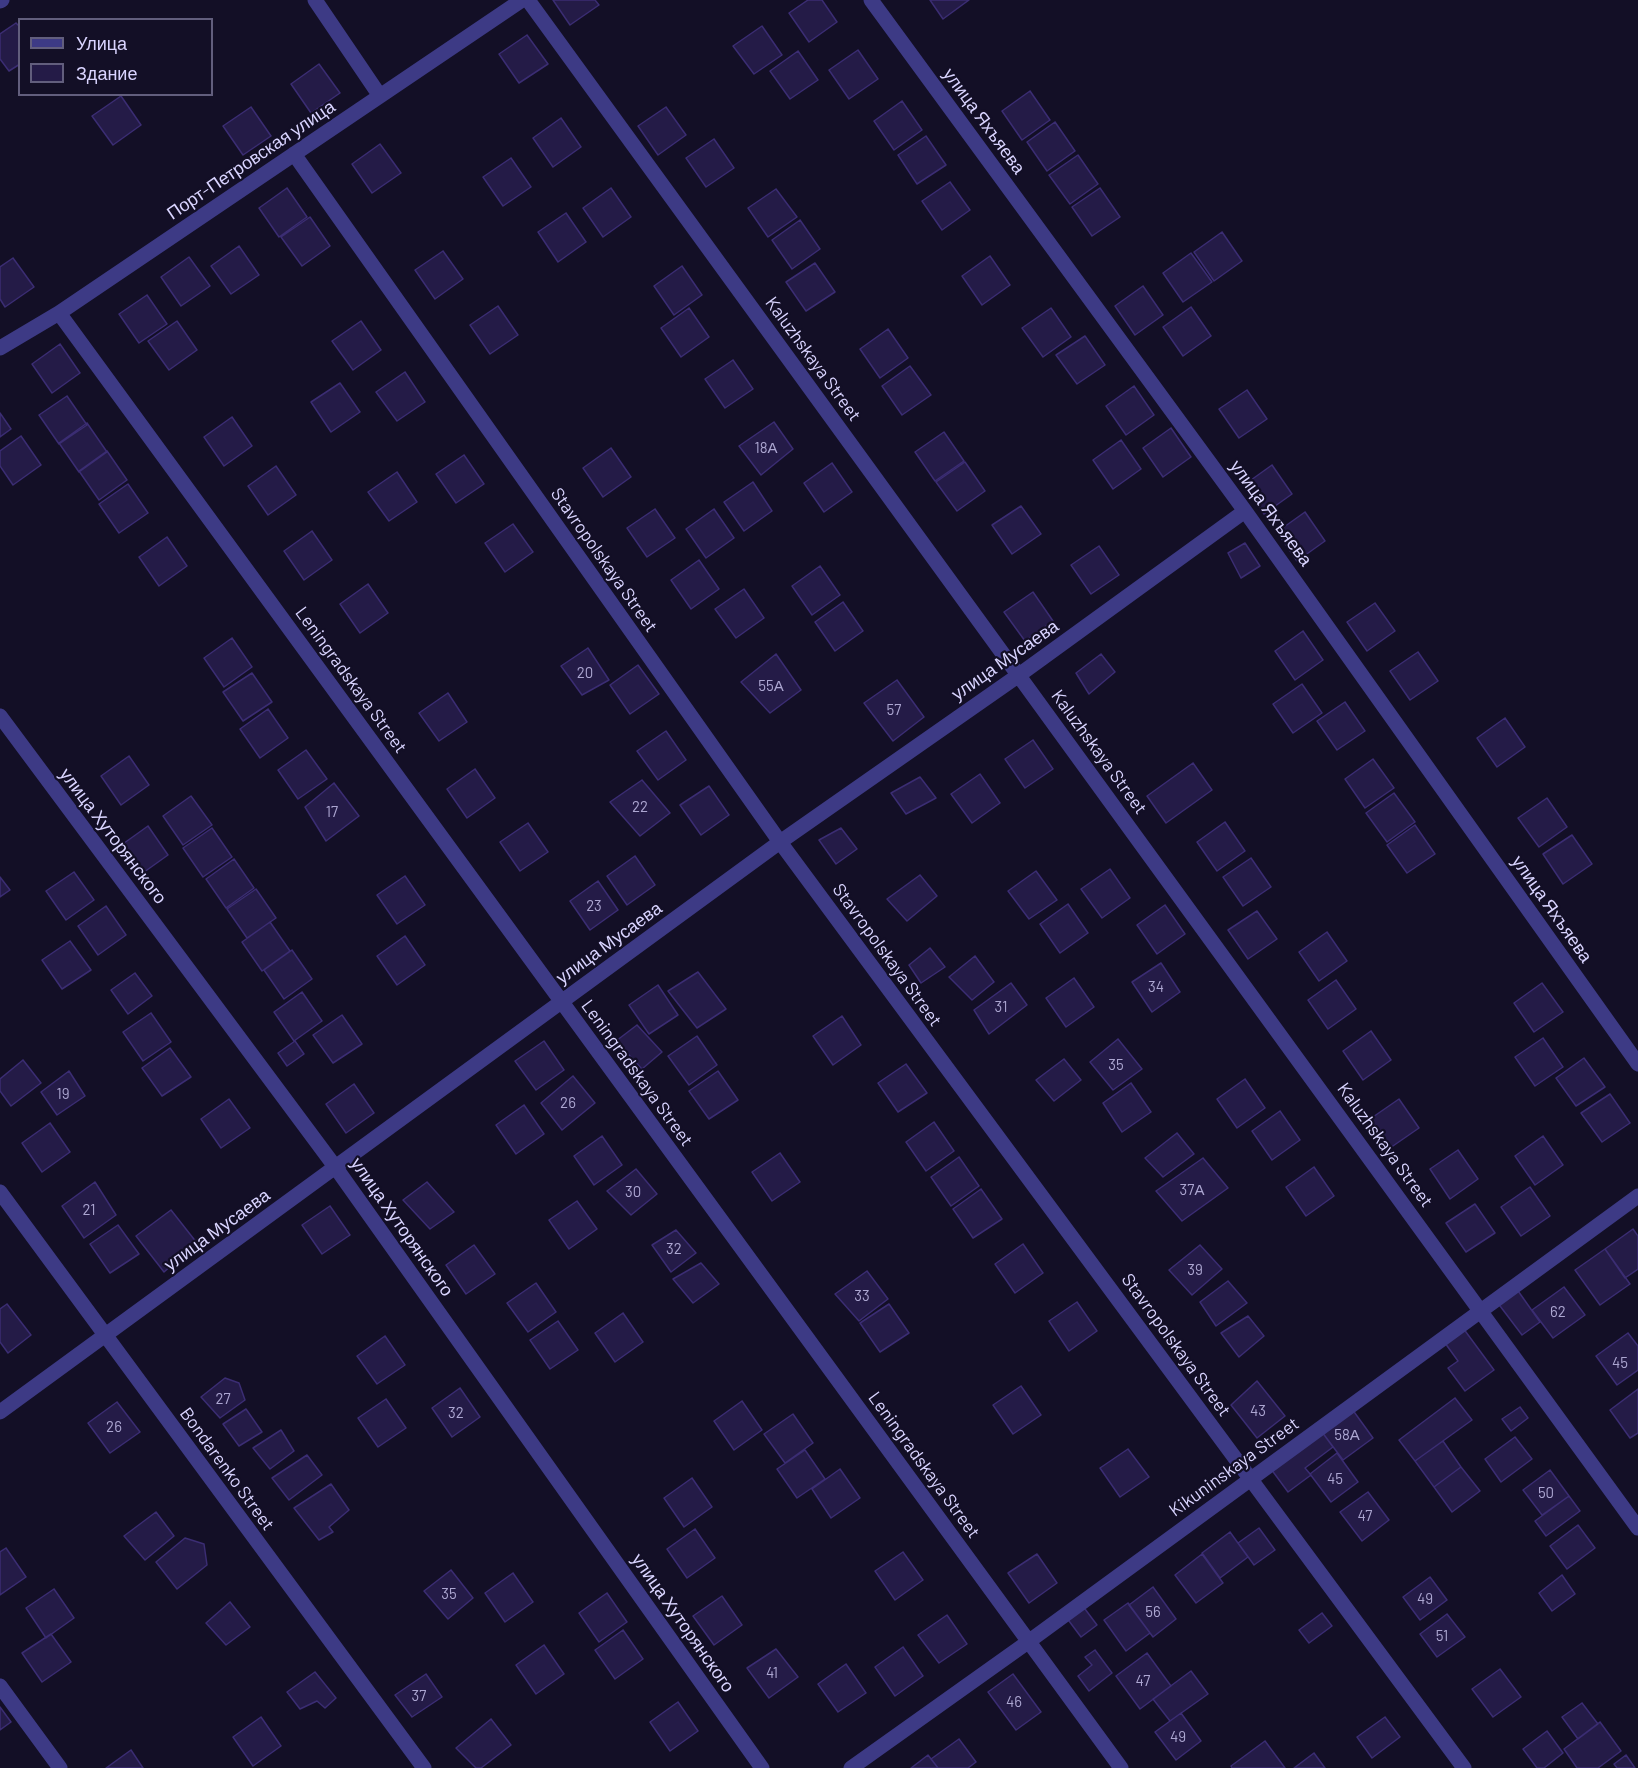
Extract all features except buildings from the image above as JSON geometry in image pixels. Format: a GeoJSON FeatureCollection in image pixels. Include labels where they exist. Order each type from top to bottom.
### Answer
{"type":"FeatureCollection","features":[{"type":"Feature","properties":{"kind":"street"},"geometry":{"type":"LineString","coordinates":[[315,0],[380,96]]}},
{"type":"Feature","properties":{"kind":"street","name":"Порт-Петровская улица"},"geometry":{"type":"LineString","coordinates":[[0,348],[59,313],[522,0]]}},
{"type":"Feature","properties":{"kind":"street","name":"Kaluzhskaya Street"},"geometry":{"type":"LineString","coordinates":[[528,0],[1638,1528]]}},
{"type":"Feature","properties":{"kind":"street","name":"улица Яхъяева"},"geometry":{"type":"LineString","coordinates":[[872,0],[1245,511],[1634,1059]]}},
{"type":"Feature","properties":{"kind":"street","name":"Stavropolskaya Street"},"geometry":{"type":"LineString","coordinates":[[294,154],[780,842],[1464,1768]]}},
{"type":"Feature","properties":{"kind":"street","name":"Leningradskaya Street"},"geometry":{"type":"LineString","coordinates":[[59,313],[1121,1768]]}},
{"type":"Feature","properties":{"kind":"street","name":"улица Мусаева"},"geometry":{"type":"LineString","coordinates":[[0,1412],[780,842],[1019,675],[1245,511]]}},
{"type":"Feature","properties":{"kind":"street","name":"улица Хуторянского"},"geometry":{"type":"LineString","coordinates":[[0,716],[336,1168],[762,1768]]}},
{"type":"Feature","properties":{"kind":"street","name":"Bondarenko Street"},"geometry":{"type":"LineString","coordinates":[[0,1192],[423,1768]]}},
{"type":"Feature","properties":{"kind":"street","name":"Kikuninskaya Street"},"geometry":{"type":"LineString","coordinates":[[851,1768],[1028,1642],[1638,1196]]}},
{"type":"Feature","properties":{"kind":"street"},"geometry":{"type":"LineString","coordinates":[[0,1686],[60,1768]]}}]}
